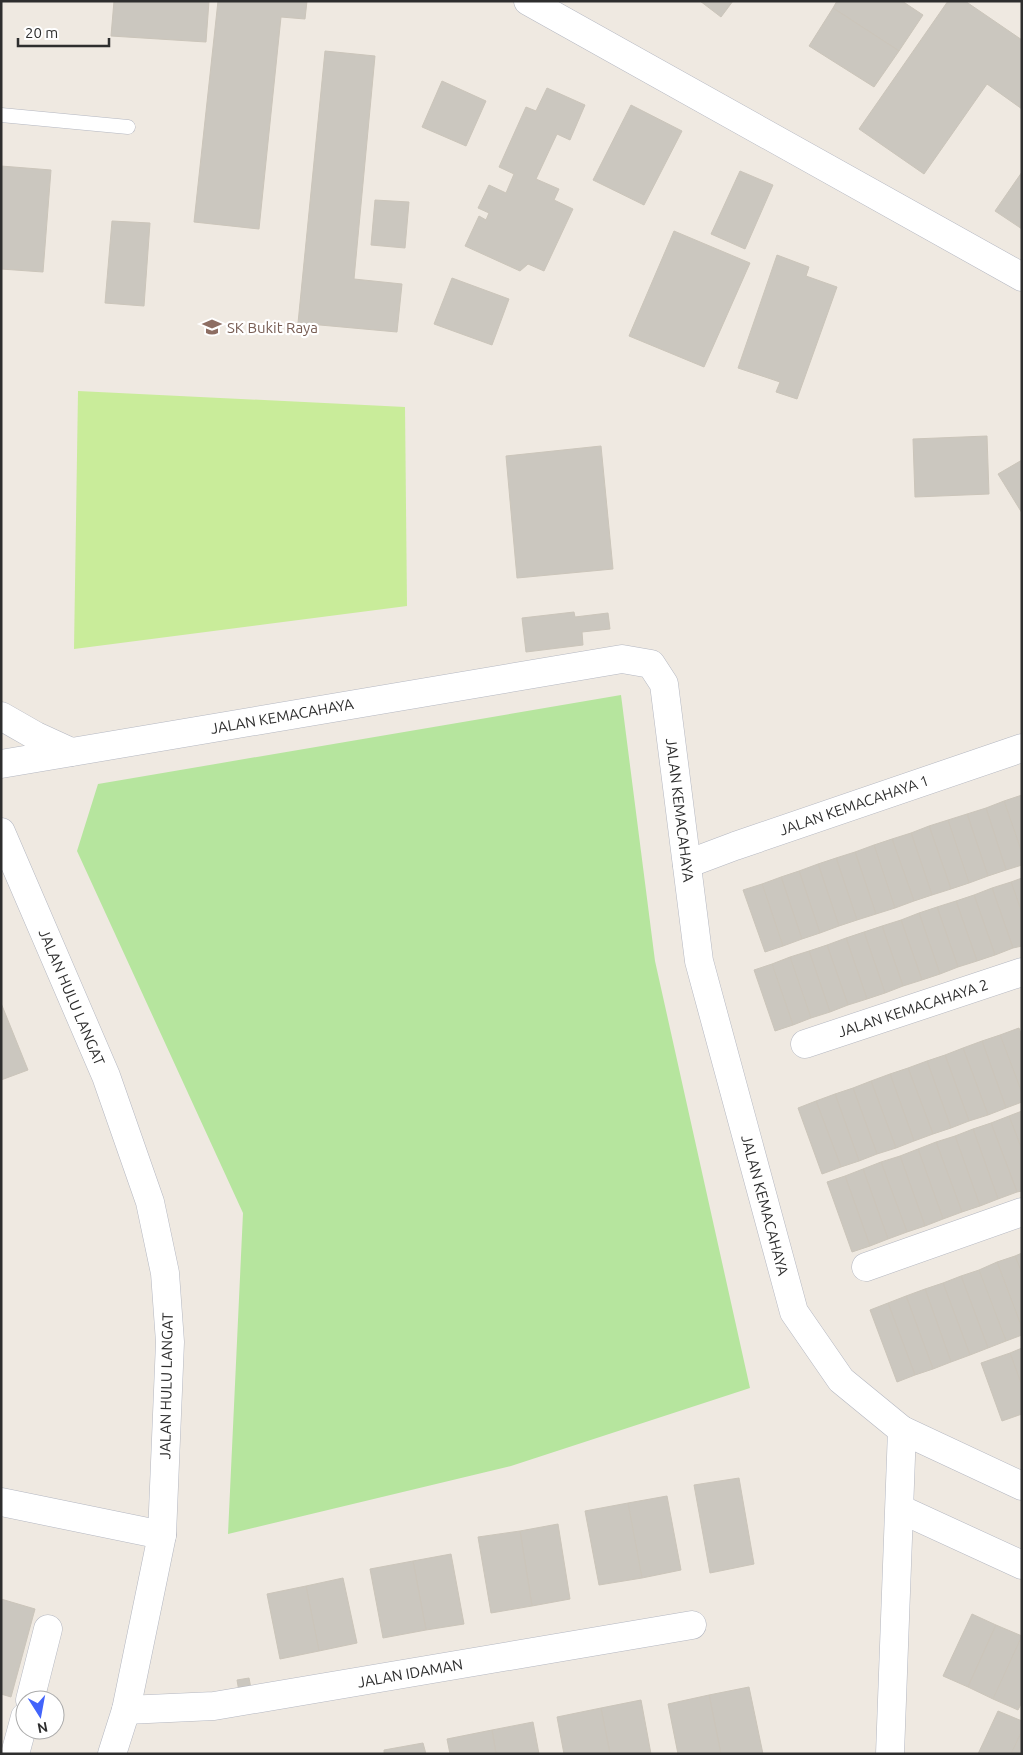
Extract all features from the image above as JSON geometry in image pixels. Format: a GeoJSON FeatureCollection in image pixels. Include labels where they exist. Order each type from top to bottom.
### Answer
{"type":"FeatureCollection","features":[{"type":"Feature","properties":{"kind":"street"},"geometry":{"type":"LineString","coordinates":[[528,1],[1022,277]]}},
{"type":"Feature","properties":{"kind":"street","name":"JALAN KEMACAHAYA"},"geometry":{"type":"LineString","coordinates":[[1,764],[622,659],[651,664],[664,684],[699,961],[794,1312],[841,1380],[902,1430],[1020,1482]]}},
{"type":"Feature","properties":{"kind":"street"},"geometry":{"type":"LineString","coordinates":[[1,716],[36,736],[71,752]]}},
{"type":"Feature","properties":{"kind":"street","name":"JALAN KEMACAHAYA 1"},"geometry":{"type":"LineString","coordinates":[[687,864],[744,842],[1022,748]]}},
{"type":"Feature","properties":{"kind":"street","name":"JALAN HULU LANGAT"},"geometry":{"type":"LineString","coordinates":[[1,832],[106,1076],[150,1202],[165,1273],[170,1342],[162,1535],[126,1710],[112,1754]]}},
{"type":"Feature","properties":{"kind":"street","name":"JALAN KEMACAHAYA 2"},"geometry":{"type":"LineString","coordinates":[[805,1044],[1022,972]]}},
{"type":"Feature","properties":{"kind":"street"},"geometry":{"type":"LineString","coordinates":[[866,1267],[1022,1212]]}},
{"type":"Feature","properties":{"kind":"street"},"geometry":{"type":"LineString","coordinates":[[890,1754],[902,1430]]}},
{"type":"Feature","properties":{"kind":"street"},"geometry":{"type":"LineString","coordinates":[[1,1502],[162,1535]]}},
{"type":"Feature","properties":{"kind":"street"},"geometry":{"type":"LineString","coordinates":[[900,1508],[1022,1565]]}},
{"type":"Feature","properties":{"kind":"street","name":"JALAN IDAMAN"},"geometry":{"type":"LineString","coordinates":[[126,1710],[214,1706],[692,1625]]}},
{"type":"Feature","properties":{"kind":"street"},"geometry":{"type":"LineString","coordinates":[[33,1690],[48,1629]]}},
{"type":"Feature","properties":{"kind":"street"},"geometry":{"type":"LineString","coordinates":[[15,1754],[19,1740]]}},
{"type":"Feature","properties":{"kind":"lane"},"geometry":{"type":"LineString","coordinates":[[1,115],[128,127]]}},
{"type":"Feature","properties":{"kind":"green space"},"geometry":{"type":"Polygon","coordinates":[[[78,391],[405,407],[407,606],[74,649],[78,391]]]}},
{"type":"Feature","properties":{"kind":"green space"},"geometry":{"type":"Polygon","coordinates":[[[621,695],[655,961],[750,1388],[511,1466],[228,1534],[243,1213],[77,851],[98,784],[621,695]]]}},
{"type":"Feature","properties":{"kind":"building"},"geometry":{"type":"Polygon","coordinates":[[[114,1],[209,1],[206,42],[111,36],[114,1]]]}},
{"type":"Feature","properties":{"kind":"building"},"geometry":{"type":"Polygon","coordinates":[[[218,1],[307,1],[305,19],[281,17],[259,229],[194,222],[218,1]]]}},
{"type":"Feature","properties":{"kind":"building"},"geometry":{"type":"Polygon","coordinates":[[[700,1],[733,1],[721,17],[700,1]]]}},
{"type":"Feature","properties":{"kind":"building"},"geometry":{"type":"Polygon","coordinates":[[[837,1],[902,1],[923,15],[899,51],[833,8],[837,1]]]}},
{"type":"Feature","properties":{"kind":"building"},"geometry":{"type":"Polygon","coordinates":[[[948,1],[965,1],[1022,40],[1022,109],[987,84],[924,174],[859,129],[948,1]]]}},
{"type":"Feature","properties":{"kind":"building"},"geometry":{"type":"Polygon","coordinates":[[[833,8],[899,51],[874,87],[809,46],[833,8]]]}},
{"type":"Feature","properties":{"kind":"building"},"geometry":{"type":"Polygon","coordinates":[[[325,51],[375,56],[354,279],[402,284],[397,332],[298,323],[325,51]]]}},
{"type":"Feature","properties":{"kind":"building"},"geometry":{"type":"Polygon","coordinates":[[[442,81],[486,101],[466,146],[422,127],[442,81]]]}},
{"type":"Feature","properties":{"kind":"building"},"geometry":{"type":"Polygon","coordinates":[[[547,88],[585,105],[570,140],[557,134],[536,179],[559,189],[554,200],[573,209],[544,271],[528,264],[520,271],[465,246],[479,216],[486,220],[489,213],[478,208],[489,185],[506,193],[514,174],[499,167],[526,107],[536,111],[547,88]]]}},
{"type":"Feature","properties":{"kind":"building"},"geometry":{"type":"Polygon","coordinates":[[[631,105],[682,131],[644,205],[593,180],[631,105]]]}},
{"type":"Feature","properties":{"kind":"building"},"geometry":{"type":"Polygon","coordinates":[[[1,166],[51,170],[43,272],[1,269],[1,166]]]}},
{"type":"Feature","properties":{"kind":"building"},"geometry":{"type":"Polygon","coordinates":[[[740,171],[773,185],[745,249],[711,234],[740,171]]]}},
{"type":"Feature","properties":{"kind":"building"},"geometry":{"type":"Polygon","coordinates":[[[1022,172],[1022,229],[995,211],[1022,172]]]}},
{"type":"Feature","properties":{"kind":"building"},"geometry":{"type":"Polygon","coordinates":[[[375,200],[409,202],[405,248],[371,245],[375,200]]]}},
{"type":"Feature","properties":{"kind":"building"},"geometry":{"type":"Polygon","coordinates":[[[112,221],[150,223],[144,306],[105,303],[112,221]]]}},
{"type":"Feature","properties":{"kind":"building"},"geometry":{"type":"Polygon","coordinates":[[[674,231],[750,263],[704,367],[629,336],[674,231]]]}},
{"type":"Feature","properties":{"kind":"building"},"geometry":{"type":"Polygon","coordinates":[[[777,255],[809,267],[806,276],[837,287],[797,399],[776,392],[780,382],[738,368],[777,255]]]}},
{"type":"Feature","properties":{"kind":"building"},"geometry":{"type":"Polygon","coordinates":[[[452,278],[509,299],[492,345],[434,324],[452,278]]]}},
{"type":"Feature","properties":{"kind":"building"},"geometry":{"type":"Polygon","coordinates":[[[987,436],[989,494],[915,497],[913,439],[987,436]]]}},
{"type":"Feature","properties":{"kind":"building"},"geometry":{"type":"Polygon","coordinates":[[[601,446],[613,569],[517,578],[506,456],[601,446]]]}},
{"type":"Feature","properties":{"kind":"building"},"geometry":{"type":"Polygon","coordinates":[[[1022,460],[1022,513],[998,474],[1022,460]]]}},
{"type":"Feature","properties":{"kind":"building"},"geometry":{"type":"Polygon","coordinates":[[[574,612],[575,617],[608,613],[610,629],[582,632],[583,645],[526,652],[522,618],[574,612]]]}},
{"type":"Feature","properties":{"kind":"building"},"geometry":{"type":"Polygon","coordinates":[[[1022,795],[1022,853],[1004,801],[1022,795]]]}},
{"type":"Feature","properties":{"kind":"building"},"geometry":{"type":"Polygon","coordinates":[[[1004,801],[1022,853],[1022,865],[1006,870],[986,808],[1004,801]]]}},
{"type":"Feature","properties":{"kind":"building"},"geometry":{"type":"Polygon","coordinates":[[[986,808],[1006,870],[988,876],[967,814],[986,808]]]}},
{"type":"Feature","properties":{"kind":"building"},"geometry":{"type":"Polygon","coordinates":[[[967,814],[988,876],[969,883],[948,820],[967,814]]]}},
{"type":"Feature","properties":{"kind":"building"},"geometry":{"type":"Polygon","coordinates":[[[948,820],[969,883],[951,889],[929,826],[948,820]]]}},
{"type":"Feature","properties":{"kind":"building"},"geometry":{"type":"Polygon","coordinates":[[[929,826],[951,889],[932,895],[911,833],[929,826]]]}},
{"type":"Feature","properties":{"kind":"building"},"geometry":{"type":"Polygon","coordinates":[[[911,833],[932,895],[914,901],[892,839],[911,833]]]}},
{"type":"Feature","properties":{"kind":"building"},"geometry":{"type":"Polygon","coordinates":[[[892,839],[914,901],[895,908],[874,845],[892,839]]]}},
{"type":"Feature","properties":{"kind":"building"},"geometry":{"type":"Polygon","coordinates":[[[874,845],[895,908],[876,914],[855,852],[874,845]]]}},
{"type":"Feature","properties":{"kind":"building"},"geometry":{"type":"Polygon","coordinates":[[[855,852],[876,914],[857,920],[836,858],[855,852]]]}},
{"type":"Feature","properties":{"kind":"building"},"geometry":{"type":"Polygon","coordinates":[[[836,858],[857,920],[839,926],[818,864],[836,858]]]}},
{"type":"Feature","properties":{"kind":"building"},"geometry":{"type":"Polygon","coordinates":[[[818,864],[839,926],[820,933],[799,871],[818,864]]]}},
{"type":"Feature","properties":{"kind":"building"},"geometry":{"type":"Polygon","coordinates":[[[799,871],[820,933],[802,939],[781,877],[799,871]]]}},
{"type":"Feature","properties":{"kind":"building"},"geometry":{"type":"Polygon","coordinates":[[[781,877],[802,939],[783,946],[762,884],[781,877]]]}},
{"type":"Feature","properties":{"kind":"building"},"geometry":{"type":"Polygon","coordinates":[[[1022,878],[1022,913],[1011,882],[1022,878]]]}},
{"type":"Feature","properties":{"kind":"building"},"geometry":{"type":"Polygon","coordinates":[[[1011,882],[1022,913],[1022,946],[1013,948],[992,888],[1011,882]]]}},
{"type":"Feature","properties":{"kind":"building"},"geometry":{"type":"Polygon","coordinates":[[[762,884],[783,946],[765,952],[743,890],[762,884]]]}},
{"type":"Feature","properties":{"kind":"building"},"geometry":{"type":"Polygon","coordinates":[[[992,888],[1013,948],[995,955],[974,895],[992,888]]]}},
{"type":"Feature","properties":{"kind":"building"},"geometry":{"type":"Polygon","coordinates":[[[974,895],[995,955],[977,961],[956,901],[974,895]]]}},
{"type":"Feature","properties":{"kind":"building"},"geometry":{"type":"Polygon","coordinates":[[[956,901],[977,961],[958,967],[937,907],[956,901]]]}},
{"type":"Feature","properties":{"kind":"building"},"geometry":{"type":"Polygon","coordinates":[[[937,907],[958,967],[940,974],[919,913],[937,907]]]}},
{"type":"Feature","properties":{"kind":"building"},"geometry":{"type":"Polygon","coordinates":[[[919,913],[940,974],[922,980],[901,920],[919,913]]]}},
{"type":"Feature","properties":{"kind":"building"},"geometry":{"type":"Polygon","coordinates":[[[901,920],[922,980],[903,986],[882,926],[901,920]]]}},
{"type":"Feature","properties":{"kind":"building"},"geometry":{"type":"Polygon","coordinates":[[[882,926],[903,986],[885,993],[864,932],[882,926]]]}},
{"type":"Feature","properties":{"kind":"building"},"geometry":{"type":"Polygon","coordinates":[[[864,932],[885,993],[867,999],[846,938],[864,932]]]}},
{"type":"Feature","properties":{"kind":"building"},"geometry":{"type":"Polygon","coordinates":[[[846,938],[867,999],[848,1005],[827,945],[846,938]]]}},
{"type":"Feature","properties":{"kind":"building"},"geometry":{"type":"Polygon","coordinates":[[[827,945],[848,1005],[830,1012],[809,951],[827,945]]]}},
{"type":"Feature","properties":{"kind":"building"},"geometry":{"type":"Polygon","coordinates":[[[809,951],[830,1012],[811,1018],[790,957],[809,951]]]}},
{"type":"Feature","properties":{"kind":"building"},"geometry":{"type":"Polygon","coordinates":[[[790,957],[811,1018],[793,1025],[772,964],[790,957]]]}},
{"type":"Feature","properties":{"kind":"building"},"geometry":{"type":"Polygon","coordinates":[[[772,964],[793,1025],[775,1031],[754,970],[772,964]]]}},
{"type":"Feature","properties":{"kind":"building"},"geometry":{"type":"Polygon","coordinates":[[[1,1003],[28,1070],[1,1080],[1,1003]]]}},
{"type":"Feature","properties":{"kind":"building"},"geometry":{"type":"Polygon","coordinates":[[[1019,1028],[1022,1036],[1022,1093],[1000,1035],[1019,1028]]]}},
{"type":"Feature","properties":{"kind":"building"},"geometry":{"type":"Polygon","coordinates":[[[1000,1035],[1022,1093],[1022,1102],[1006,1108],[982,1041],[1000,1035]]]}},
{"type":"Feature","properties":{"kind":"building"},"geometry":{"type":"Polygon","coordinates":[[[982,1041],[1006,1108],[988,1115],[963,1048],[982,1041]]]}},
{"type":"Feature","properties":{"kind":"building"},"geometry":{"type":"Polygon","coordinates":[[[963,1048],[988,1115],[969,1121],[945,1055],[963,1048]]]}},
{"type":"Feature","properties":{"kind":"building"},"geometry":{"type":"Polygon","coordinates":[[[945,1055],[969,1121],[951,1128],[927,1061],[945,1055]]]}},
{"type":"Feature","properties":{"kind":"building"},"geometry":{"type":"Polygon","coordinates":[[[927,1061],[951,1128],[933,1134],[908,1068],[927,1061]]]}},
{"type":"Feature","properties":{"kind":"building"},"geometry":{"type":"Polygon","coordinates":[[[908,1068],[933,1134],[914,1141],[890,1074],[908,1068]]]}},
{"type":"Feature","properties":{"kind":"building"},"geometry":{"type":"Polygon","coordinates":[[[890,1074],[914,1141],[896,1148],[871,1081],[890,1074]]]}},
{"type":"Feature","properties":{"kind":"building"},"geometry":{"type":"Polygon","coordinates":[[[871,1081],[896,1148],[877,1154],[853,1088],[871,1081]]]}},
{"type":"Feature","properties":{"kind":"building"},"geometry":{"type":"Polygon","coordinates":[[[853,1088],[877,1154],[859,1161],[835,1094],[853,1088]]]}},
{"type":"Feature","properties":{"kind":"building"},"geometry":{"type":"Polygon","coordinates":[[[835,1094],[859,1161],[841,1167],[816,1101],[835,1094]]]}},
{"type":"Feature","properties":{"kind":"building"},"geometry":{"type":"Polygon","coordinates":[[[816,1101],[841,1167],[822,1174],[798,1108],[816,1101]]]}},
{"type":"Feature","properties":{"kind":"building"},"geometry":{"type":"Polygon","coordinates":[[[1022,1111],[1022,1150],[1009,1116],[1022,1111]]]}},
{"type":"Feature","properties":{"kind":"building"},"geometry":{"type":"Polygon","coordinates":[[[1009,1116],[1022,1150],[1022,1191],[1017,1192],[991,1123],[1009,1116]]]}},
{"type":"Feature","properties":{"kind":"building"},"geometry":{"type":"Polygon","coordinates":[[[991,1123],[1017,1192],[998,1199],[973,1129],[991,1123]]]}},
{"type":"Feature","properties":{"kind":"building"},"geometry":{"type":"Polygon","coordinates":[[[973,1129],[998,1199],[980,1206],[955,1136],[973,1129]]]}},
{"type":"Feature","properties":{"kind":"building"},"geometry":{"type":"Polygon","coordinates":[[[955,1136],[980,1206],[962,1212],[936,1142],[955,1136]]]}},
{"type":"Feature","properties":{"kind":"building"},"geometry":{"type":"Polygon","coordinates":[[[936,1142],[962,1212],[943,1219],[918,1149],[936,1142]]]}},
{"type":"Feature","properties":{"kind":"building"},"geometry":{"type":"Polygon","coordinates":[[[918,1149],[943,1219],[925,1226],[900,1156],[918,1149]]]}},
{"type":"Feature","properties":{"kind":"building"},"geometry":{"type":"Polygon","coordinates":[[[900,1156],[925,1226],[907,1232],[881,1162],[900,1156]]]}},
{"type":"Feature","properties":{"kind":"building"},"geometry":{"type":"Polygon","coordinates":[[[881,1162],[907,1232],[888,1239],[863,1169],[881,1162]]]}},
{"type":"Feature","properties":{"kind":"building"},"geometry":{"type":"Polygon","coordinates":[[[863,1169],[888,1239],[870,1246],[845,1176],[863,1169]]]}},
{"type":"Feature","properties":{"kind":"building"},"geometry":{"type":"Polygon","coordinates":[[[845,1176],[870,1246],[852,1252],[827,1182],[845,1176]]]}},
{"type":"Feature","properties":{"kind":"building"},"geometry":{"type":"Polygon","coordinates":[[[1022,1253],[1022,1273],[1015,1256],[1022,1253]]]}},
{"type":"Feature","properties":{"kind":"building"},"geometry":{"type":"Polygon","coordinates":[[[1015,1256],[1022,1273],[1022,1328],[997,1262],[1015,1256]]]}},
{"type":"Feature","properties":{"kind":"building"},"geometry":{"type":"Polygon","coordinates":[[[997,1262],[1022,1328],[1022,1335],[1006,1341],[979,1270],[997,1262]]]}},
{"type":"Feature","properties":{"kind":"building"},"geometry":{"type":"Polygon","coordinates":[[[979,1270],[1006,1341],[988,1348],[961,1276],[979,1270]]]}},
{"type":"Feature","properties":{"kind":"building"},"geometry":{"type":"Polygon","coordinates":[[[961,1276],[988,1348],[970,1355],[943,1283],[961,1276]]]}},
{"type":"Feature","properties":{"kind":"building"},"geometry":{"type":"Polygon","coordinates":[[[943,1283],[970,1355],[951,1362],[925,1289],[943,1283]]]}},
{"type":"Feature","properties":{"kind":"building"},"geometry":{"type":"Polygon","coordinates":[[[925,1289],[951,1362],[933,1369],[906,1296],[925,1289]]]}},
{"type":"Feature","properties":{"kind":"building"},"geometry":{"type":"Polygon","coordinates":[[[906,1296],[933,1369],[915,1375],[888,1303],[906,1296]]]}},
{"type":"Feature","properties":{"kind":"building"},"geometry":{"type":"Polygon","coordinates":[[[888,1303],[915,1375],[897,1382],[870,1310],[888,1303]]]}},
{"type":"Feature","properties":{"kind":"building"},"geometry":{"type":"Polygon","coordinates":[[[1022,1348],[1022,1386],[1010,1353],[1022,1348]]]}},
{"type":"Feature","properties":{"kind":"building"},"geometry":{"type":"Polygon","coordinates":[[[1010,1353],[1022,1386],[1022,1414],[1002,1421],[981,1363],[1010,1353]]]}},
{"type":"Feature","properties":{"kind":"building"},"geometry":{"type":"Polygon","coordinates":[[[739,1478],[754,1564],[710,1573],[694,1485],[739,1478]]]}},
{"type":"Feature","properties":{"kind":"building"},"geometry":{"type":"Polygon","coordinates":[[[667,1496],[681,1570],[642,1578],[628,1503],[667,1496]]]}},
{"type":"Feature","properties":{"kind":"building"},"geometry":{"type":"Polygon","coordinates":[[[628,1503],[642,1578],[599,1585],[585,1511],[628,1503]]]}},
{"type":"Feature","properties":{"kind":"building"},"geometry":{"type":"Polygon","coordinates":[[[558,1524],[570,1599],[532,1606],[520,1531],[558,1524]]]}},
{"type":"Feature","properties":{"kind":"building"},"geometry":{"type":"Polygon","coordinates":[[[520,1531],[532,1606],[491,1613],[478,1537],[520,1531]]]}},
{"type":"Feature","properties":{"kind":"building"},"geometry":{"type":"Polygon","coordinates":[[[451,1554],[464,1624],[426,1630],[413,1561],[451,1554]]]}},
{"type":"Feature","properties":{"kind":"building"},"geometry":{"type":"Polygon","coordinates":[[[413,1561],[426,1630],[383,1638],[370,1569],[413,1561]]]}},
{"type":"Feature","properties":{"kind":"building"},"geometry":{"type":"Polygon","coordinates":[[[343,1578],[357,1643],[319,1651],[306,1586],[343,1578]]]}},
{"type":"Feature","properties":{"kind":"building"},"geometry":{"type":"Polygon","coordinates":[[[306,1586],[319,1651],[280,1659],[267,1594],[306,1586]]]}},
{"type":"Feature","properties":{"kind":"building"},"geometry":{"type":"Polygon","coordinates":[[[1,1599],[35,1609],[11,1697],[1,1694],[1,1599]]]}},
{"type":"Feature","properties":{"kind":"building"},"geometry":{"type":"Polygon","coordinates":[[[972,1614],[996,1625],[968,1687],[943,1676],[972,1614]]]}},
{"type":"Feature","properties":{"kind":"building"},"geometry":{"type":"Polygon","coordinates":[[[996,1625],[1022,1636],[993,1699],[968,1687],[996,1625]]]}},
{"type":"Feature","properties":{"kind":"building"},"geometry":{"type":"Polygon","coordinates":[[[1022,1636],[1022,1702],[1018,1710],[993,1699],[1022,1636]]]}},
{"type":"Feature","properties":{"kind":"building"},"geometry":{"type":"Polygon","coordinates":[[[249,1678],[252,1694],[240,1697],[237,1680],[249,1678]]]}},
{"type":"Feature","properties":{"kind":"building"},"geometry":{"type":"Polygon","coordinates":[[[749,1687],[763,1754],[721,1754],[709,1695],[749,1687]]]}},
{"type":"Feature","properties":{"kind":"building"},"geometry":{"type":"Polygon","coordinates":[[[709,1695],[721,1754],[678,1754],[668,1704],[709,1695]]]}},
{"type":"Feature","properties":{"kind":"building"},"geometry":{"type":"Polygon","coordinates":[[[641,1700],[651,1754],[610,1754],[601,1708],[641,1700]]]}},
{"type":"Feature","properties":{"kind":"building"},"geometry":{"type":"Polygon","coordinates":[[[601,1708],[610,1754],[564,1754],[557,1717],[601,1708]]]}},
{"type":"Feature","properties":{"kind":"building"},"geometry":{"type":"Polygon","coordinates":[[[998,1711],[1022,1721],[1022,1731],[1011,1754],[978,1754],[998,1711]]]}},
{"type":"Feature","properties":{"kind":"building"},"geometry":{"type":"Polygon","coordinates":[[[533,1722],[539,1754],[496,1754],[492,1730],[533,1722]]]}},
{"type":"Feature","properties":{"kind":"building"},"geometry":{"type":"Polygon","coordinates":[[[492,1730],[496,1754],[450,1754],[447,1739],[492,1730]]]}},
{"type":"Feature","properties":{"kind":"building"},"geometry":{"type":"Polygon","coordinates":[[[1022,1731],[1022,1754],[1011,1754],[1022,1731]]]}},
{"type":"Feature","properties":{"kind":"building"},"geometry":{"type":"Polygon","coordinates":[[[423,1743],[426,1754],[384,1754],[384,1750],[423,1743]]]}},
{"type":"Feature","properties":{"kind":"place","name":"SK Bukit Raya"},"geometry":{"type":"Point","coordinates":[212,327]}}]}
